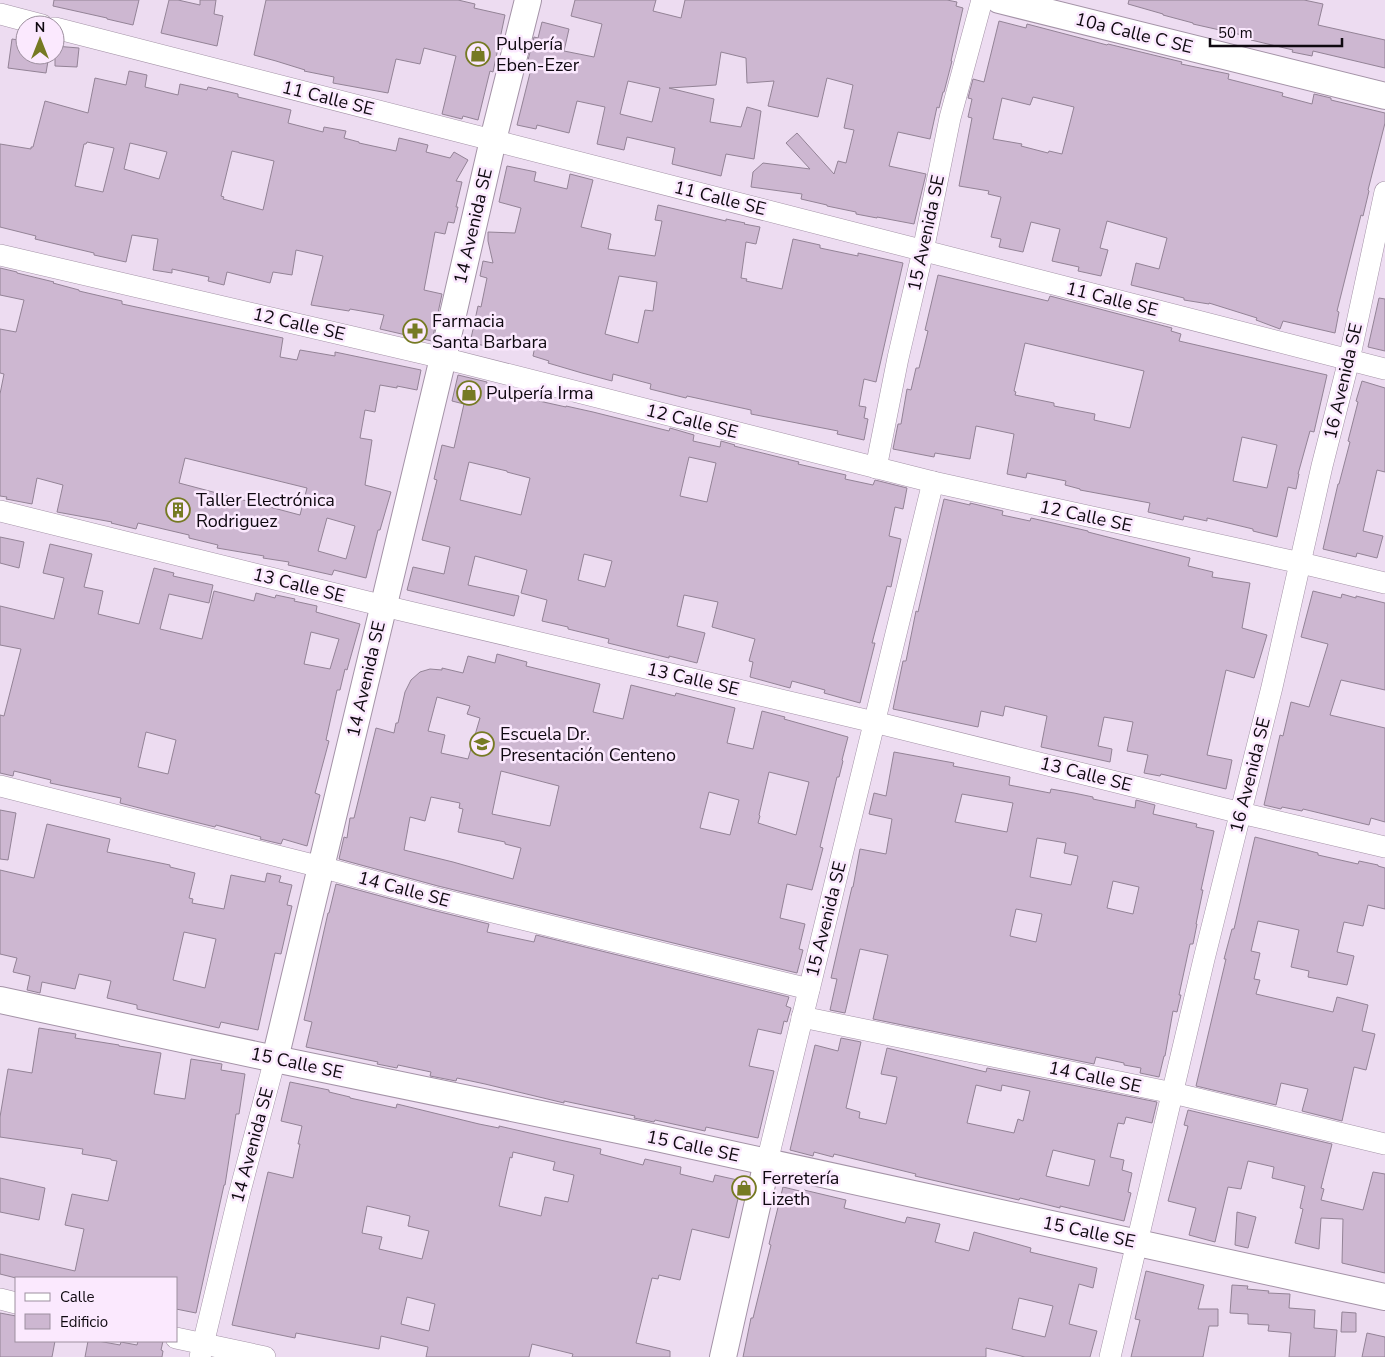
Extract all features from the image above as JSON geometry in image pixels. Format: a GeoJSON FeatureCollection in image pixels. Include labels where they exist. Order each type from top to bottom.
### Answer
{"type":"FeatureCollection","features":[{"type":"Feature","properties":{"kind":"street","name":"14 Avenida SE"},"geometry":{"type":"LineString","coordinates":[[201,1350],[275,1059],[443,358],[493,140],[528,0]]}},
{"type":"Feature","properties":{"kind":"street","name":"15 Avenida SE"},"geometry":{"type":"LineString","coordinates":[[876,468],[950,118],[982,0]]}},
{"type":"Feature","properties":{"kind":"street","name":"10a Calle C SE"},"geometry":{"type":"LineString","coordinates":[[999,0],[1385,96]]}},
{"type":"Feature","properties":{"kind":"street"},"geometry":{"type":"LineString","coordinates":[[0,14],[15,18]]}},
{"type":"Feature","properties":{"kind":"street","name":"11 Calle SE"},"geometry":{"type":"LineString","coordinates":[[65,31],[1385,369]]}},
{"type":"Feature","properties":{"kind":"street","name":"16 Avenida SE"},"geometry":{"type":"LineString","coordinates":[[1110,1357],[1206,950],[1241,813],[1322,466],[1349,360],[1385,192]]}},
{"type":"Feature","properties":{"kind":"street","name":"12 Calle SE"},"geometry":{"type":"LineString","coordinates":[[0,255],[443,358],[933,482],[1385,583]]}},
{"type":"Feature","properties":{"kind":"street","name":"15 Avenida SE"},"geometry":{"type":"LineString","coordinates":[[723,1357],[767,1162],[933,482]]}},
{"type":"Feature","properties":{"kind":"street","name":"13 Calle SE"},"geometry":{"type":"LineString","coordinates":[[0,511],[384,606],[874,722],[1385,847]]}},
{"type":"Feature","properties":{"kind":"street","name":"14 Calle SE"},"geometry":{"type":"LineString","coordinates":[[0,786],[321,867],[435,898],[809,990]]}},
{"type":"Feature","properties":{"kind":"street","name":"15 Calle SE"},"geometry":{"type":"LineString","coordinates":[[0,1000],[657,1138],[1385,1297]]}},
{"type":"Feature","properties":{"kind":"street","name":"14 Calle SE"},"geometry":{"type":"LineString","coordinates":[[802,1017],[1173,1092],[1385,1144]]}},
{"type":"Feature","properties":{"kind":"street"},"geometry":{"type":"LineString","coordinates":[[0,1299],[15,1303]]}},
{"type":"Feature","properties":{"kind":"street"},"geometry":{"type":"LineString","coordinates":[[178,1339],[201,1350],[266,1357]]}},
{"type":"Feature","properties":{"kind":"building"},"geometry":{"type":"Polygon","coordinates":[[[54,0],[139,0],[133,25],[53,6],[54,0]]]}},
{"type":"Feature","properties":{"kind":"building"},"geometry":{"type":"Polygon","coordinates":[[[169,0],[200,5],[200,0],[216,0],[214,14],[223,16],[217,46],[161,33],[169,0]]]}},
{"type":"Feature","properties":{"kind":"building"},"geometry":{"type":"Polygon","coordinates":[[[266,0],[458,0],[475,4],[474,8],[505,15],[493,72],[490,71],[478,120],[463,116],[462,119],[442,114],[456,56],[424,48],[420,64],[396,59],[388,93],[333,83],[334,77],[304,71],[254,55],[266,0]]]}},
{"type":"Feature","properties":{"kind":"building"},"geometry":{"type":"Polygon","coordinates":[[[575,0],[656,0],[653,11],[681,18],[685,0],[947,0],[957,2],[956,6],[963,8],[952,61],[939,108],[937,107],[930,139],[898,132],[889,166],[926,174],[914,224],[856,214],[856,212],[801,199],[802,194],[751,187],[753,172],[763,163],[810,169],[786,143],[797,133],[834,174],[838,161],[846,163],[854,130],[844,128],[853,85],[827,78],[818,117],[768,106],[774,81],[747,83],[746,58],[721,52],[716,85],[669,88],[714,99],[710,122],[741,127],[747,107],[761,111],[754,159],[726,154],[721,176],[672,164],[675,148],[627,137],[624,150],[597,144],[605,107],[577,101],[569,133],[537,125],[536,129],[517,125],[533,61],[528,60],[534,37],[538,38],[542,22],[569,29],[564,51],[594,57],[602,24],[571,16],[575,0]],[[628,81],[620,114],[652,122],[660,88],[628,81]]]}},
{"type":"Feature","properties":{"kind":"building"},"geometry":{"type":"Polygon","coordinates":[[[1129,0],[1304,0],[1323,4],[1318,25],[1385,40],[1385,68],[1313,51],[1312,56],[1292,52],[1293,50],[1251,40],[1251,37],[1193,24],[1128,4],[1129,0]]]}},
{"type":"Feature","properties":{"kind":"building"},"geometry":{"type":"Polygon","coordinates":[[[999,21],[1026,28],[1027,24],[1182,62],[1181,64],[1229,74],[1228,79],[1283,93],[1282,96],[1312,104],[1314,94],[1385,113],[1385,123],[1363,216],[1361,215],[1337,311],[1339,312],[1335,333],[1283,321],[1280,329],[1256,320],[1257,318],[1209,303],[1184,300],[1184,298],[1131,285],[1136,263],[1159,269],[1167,238],[1107,221],[1100,248],[1108,250],[1101,276],[1078,271],[1079,267],[1052,261],[1060,229],[1031,222],[1023,252],[999,247],[1001,239],[991,237],[1001,197],[988,194],[989,191],[959,186],[972,118],[968,117],[972,99],[968,98],[973,79],[984,82],[999,21]],[[1033,97],[1030,105],[1002,98],[993,139],[1022,144],[1021,146],[1048,153],[1049,151],[1062,154],[1074,107],[1033,97]]]}},
{"type":"Feature","properties":{"kind":"building"},"geometry":{"type":"Polygon","coordinates":[[[12,39],[15,39],[15,65],[47,65],[46,73],[8,68],[12,39]]]}},
{"type":"Feature","properties":{"kind":"building"},"geometry":{"type":"Polygon","coordinates":[[[65,47],[79,48],[77,67],[55,66],[65,65],[65,47]]]}},
{"type":"Feature","properties":{"kind":"building"},"geometry":{"type":"Polygon","coordinates":[[[129,71],[147,75],[145,87],[178,95],[180,84],[207,90],[208,87],[238,94],[238,97],[291,110],[288,123],[323,132],[324,127],[346,131],[344,138],[359,143],[396,151],[399,138],[428,145],[426,152],[450,158],[454,152],[468,160],[456,181],[462,182],[454,223],[448,222],[445,234],[435,232],[424,290],[442,294],[432,341],[380,329],[384,315],[311,305],[323,256],[296,250],[292,275],[273,272],[270,283],[227,272],[224,285],[208,281],[209,277],[172,269],[172,273],[153,270],[158,239],[132,235],[126,262],[35,239],[36,236],[0,227],[0,144],[31,149],[45,101],[88,113],[95,78],[126,85],[129,71]],[[87,142],[84,144],[75,186],[103,192],[114,148],[87,142]],[[130,143],[124,169],[159,179],[167,152],[130,143]],[[232,151],[221,196],[224,197],[223,199],[263,210],[274,161],[232,151]]]}},
{"type":"Feature","properties":{"kind":"building"},"geometry":{"type":"Polygon","coordinates":[[[507,166],[536,172],[534,181],[567,189],[570,174],[593,180],[581,227],[611,234],[608,249],[655,256],[662,221],[655,220],[658,205],[760,227],[756,244],[746,242],[741,278],[747,279],[746,281],[782,289],[793,239],[820,245],[820,248],[858,256],[858,253],[903,263],[876,382],[864,379],[859,406],[866,407],[864,418],[868,419],[864,440],[837,434],[838,431],[751,414],[751,410],[650,389],[651,384],[613,374],[612,381],[582,373],[548,363],[549,361],[533,356],[535,346],[494,338],[493,343],[488,342],[487,346],[470,343],[478,306],[481,307],[487,278],[480,276],[483,261],[493,263],[488,232],[515,233],[521,208],[499,202],[507,166]],[[619,276],[605,334],[638,343],[645,310],[653,311],[657,282],[619,276]]]}},
{"type":"Feature","properties":{"kind":"building"},"geometry":{"type":"Polygon","coordinates":[[[0,268],[54,282],[79,291],[122,301],[122,304],[283,338],[280,357],[297,360],[300,350],[335,356],[335,352],[421,370],[417,390],[380,385],[375,412],[365,410],[360,438],[372,440],[365,485],[391,492],[380,530],[378,530],[366,578],[334,570],[332,575],[288,565],[289,562],[263,558],[264,556],[217,548],[218,545],[189,538],[189,535],[138,523],[136,529],[112,522],[57,512],[63,485],[37,478],[32,504],[0,496],[0,394],[4,374],[0,373],[0,329],[16,332],[24,300],[0,295],[0,268]],[[185,458],[179,483],[300,515],[307,488],[185,458]],[[327,518],[318,551],[346,559],[355,526],[327,518]]]}},
{"type":"Feature","properties":{"kind":"building"},"geometry":{"type":"Polygon","coordinates":[[[938,275],[1048,301],[1050,296],[1172,328],[1171,331],[1181,334],[1179,341],[1327,375],[1314,432],[1310,431],[1298,474],[1296,489],[1288,487],[1277,537],[1207,518],[1207,521],[1184,516],[1183,520],[1148,512],[1150,503],[1080,490],[1065,485],[1066,481],[1027,473],[1026,478],[1007,474],[1014,434],[976,426],[970,459],[935,453],[934,457],[893,449],[898,424],[901,424],[907,389],[911,390],[916,368],[919,368],[928,331],[925,330],[938,275]],[[1025,343],[1014,391],[1016,392],[1015,395],[1054,403],[1054,406],[1095,414],[1094,420],[1130,428],[1144,371],[1025,343]],[[1242,437],[1233,481],[1267,488],[1277,445],[1242,437]]]}},
{"type":"Feature","properties":{"kind":"building"},"geometry":{"type":"Polygon","coordinates":[[[1379,298],[1385,299],[1385,351],[1368,347],[1379,298]]]}},
{"type":"Feature","properties":{"kind":"building"},"geometry":{"type":"Polygon","coordinates":[[[458,375],[487,382],[486,387],[539,401],[669,431],[670,428],[694,435],[693,441],[720,447],[721,441],[799,462],[798,464],[846,475],[845,479],[873,485],[875,480],[907,488],[903,509],[895,507],[889,536],[901,539],[891,587],[887,586],[872,643],[875,643],[860,703],[824,693],[825,690],[792,681],[790,688],[750,677],[753,662],[749,661],[755,639],[712,627],[718,602],[684,595],[677,626],[705,633],[697,663],[608,643],[609,639],[542,621],[547,600],[521,593],[527,570],[475,556],[468,585],[519,596],[514,616],[407,590],[413,567],[444,574],[450,547],[422,540],[437,480],[434,479],[442,445],[454,448],[464,404],[452,401],[458,375]],[[689,457],[680,496],[707,502],[716,463],[689,457]],[[469,462],[460,500],[521,515],[530,478],[469,462]],[[584,554],[578,580],[605,587],[612,561],[584,554]]]}},
{"type":"Feature","properties":{"kind":"building"},"geometry":{"type":"Polygon","coordinates":[[[1362,381],[1385,388],[1385,472],[1377,470],[1363,531],[1383,536],[1377,558],[1357,553],[1356,557],[1323,549],[1350,442],[1348,441],[1362,381]]]}},
{"type":"Feature","properties":{"kind":"building"},"geometry":{"type":"Polygon","coordinates":[[[944,499],[1003,511],[1002,515],[1030,521],[1031,518],[1088,531],[1190,558],[1188,566],[1213,572],[1212,577],[1250,583],[1242,628],[1267,635],[1254,678],[1226,670],[1207,755],[1232,760],[1226,789],[1161,774],[1160,776],[1144,773],[1148,755],[1127,751],[1133,722],[1104,717],[1098,746],[1112,749],[1110,762],[1041,747],[1047,716],[1005,706],[1003,716],[981,711],[978,727],[893,709],[903,661],[906,661],[916,611],[918,612],[944,499]]]}},
{"type":"Feature","properties":{"kind":"building"},"geometry":{"type":"Polygon","coordinates":[[[0,537],[24,542],[19,568],[0,563],[0,537]]]}},
{"type":"Feature","properties":{"kind":"building"},"geometry":{"type":"Polygon","coordinates":[[[50,544],[92,554],[84,587],[103,591],[98,614],[139,624],[154,568],[174,573],[173,576],[213,585],[209,603],[169,594],[160,629],[202,639],[214,591],[254,601],[256,593],[275,598],[276,595],[295,599],[294,601],[317,606],[316,612],[360,624],[347,670],[345,669],[340,690],[337,690],[326,740],[329,741],[315,793],[320,795],[307,846],[283,839],[281,844],[260,839],[261,837],[216,825],[215,827],[120,803],[121,798],[50,783],[51,780],[14,771],[13,776],[0,773],[0,715],[4,716],[21,649],[0,645],[0,606],[54,619],[64,578],[43,573],[50,544]],[[311,632],[304,664],[330,669],[339,639],[311,632]],[[146,732],[138,767],[168,774],[176,740],[146,732]]]}},
{"type":"Feature","properties":{"kind":"building"},"geometry":{"type":"Polygon","coordinates":[[[1313,591],[1341,598],[1342,594],[1385,603],[1385,690],[1341,680],[1330,715],[1385,728],[1385,822],[1371,818],[1369,825],[1303,809],[1302,811],[1282,807],[1281,809],[1264,805],[1280,735],[1283,736],[1291,702],[1309,707],[1328,644],[1301,637],[1313,591]]]}},
{"type":"Feature","properties":{"kind":"building"},"geometry":{"type":"Polygon","coordinates":[[[497,654],[527,662],[526,666],[600,684],[593,712],[623,719],[631,685],[675,696],[676,693],[735,708],[727,743],[753,749],[762,711],[848,737],[820,847],[823,848],[812,890],[787,884],[780,918],[805,924],[799,949],[803,950],[797,973],[438,886],[339,859],[344,837],[347,838],[350,818],[354,818],[376,728],[394,733],[405,692],[411,680],[420,672],[430,669],[442,670],[442,668],[463,673],[468,656],[495,663],[497,654]],[[437,697],[428,731],[445,735],[441,753],[468,759],[480,718],[467,714],[470,706],[437,697]],[[501,771],[492,814],[550,826],[559,786],[501,771]],[[769,772],[758,823],[796,835],[809,782],[769,772]],[[709,792],[700,828],[730,835],[739,800],[709,792]],[[431,797],[425,821],[410,817],[404,850],[513,879],[521,848],[505,844],[505,842],[458,832],[463,809],[459,808],[460,803],[431,797]]]}},
{"type":"Feature","properties":{"kind":"building"},"geometry":{"type":"Polygon","coordinates":[[[894,752],[954,763],[953,766],[1010,777],[1009,785],[1050,793],[1051,789],[1074,793],[1135,808],[1136,800],[1155,805],[1153,814],[1197,824],[1196,827],[1214,831],[1201,890],[1203,890],[1193,944],[1190,944],[1179,995],[1181,995],[1177,1012],[1173,1011],[1165,1056],[1159,1077],[1140,1073],[1141,1068],[1096,1057],[1094,1064],[873,1019],[888,955],[860,949],[845,1013],[830,1010],[837,979],[831,978],[853,887],[860,849],[886,854],[892,819],[869,814],[874,793],[886,796],[894,752]],[[962,794],[955,822],[1007,832],[1013,803],[962,794]],[[1037,838],[1030,877],[1071,885],[1078,856],[1064,853],[1066,843],[1037,838]],[[1113,881],[1107,908],[1133,914],[1139,887],[1113,881]],[[1016,909],[1010,936],[1036,942],[1042,914],[1016,909]]]}},
{"type":"Feature","properties":{"kind":"building"},"geometry":{"type":"Polygon","coordinates":[[[0,810],[16,813],[8,860],[0,859],[0,810]]]}},
{"type":"Feature","properties":{"kind":"building"},"geometry":{"type":"Polygon","coordinates":[[[47,824],[110,839],[107,852],[170,865],[170,867],[195,873],[189,898],[193,899],[192,903],[224,909],[231,875],[265,882],[267,873],[281,876],[279,882],[292,885],[287,905],[292,906],[281,954],[275,953],[258,1030],[221,1022],[219,1028],[137,1009],[137,1005],[107,998],[111,981],[79,974],[75,989],[42,982],[40,993],[27,990],[30,976],[13,972],[17,958],[0,954],[0,870],[34,878],[47,824]],[[184,932],[173,980],[205,988],[216,939],[184,932]]]}},
{"type":"Feature","properties":{"kind":"building"},"geometry":{"type":"Polygon","coordinates":[[[1255,837],[1318,853],[1318,855],[1358,864],[1359,861],[1385,868],[1385,909],[1368,905],[1363,926],[1344,922],[1337,952],[1354,956],[1347,985],[1308,977],[1309,971],[1291,967],[1299,930],[1258,921],[1251,951],[1260,953],[1254,979],[1260,980],[1256,994],[1333,1012],[1337,997],[1368,1005],[1362,1031],[1375,1034],[1366,1070],[1354,1067],[1342,1121],[1302,1111],[1308,1089],[1281,1083],[1276,1105],[1196,1086],[1226,959],[1224,959],[1232,929],[1234,929],[1255,837]]]}},
{"type":"Feature","properties":{"kind":"building"},"geometry":{"type":"Polygon","coordinates":[[[336,884],[489,924],[487,932],[534,942],[536,935],[789,997],[786,1006],[791,1008],[787,1022],[784,1021],[781,1034],[758,1029],[749,1066],[774,1071],[758,1138],[706,1127],[705,1131],[655,1120],[654,1122],[634,1118],[635,1116],[564,1101],[564,1103],[457,1078],[456,1081],[430,1076],[431,1072],[398,1065],[397,1068],[377,1064],[378,1062],[306,1047],[312,1022],[304,1020],[336,884]]]}},
{"type":"Feature","properties":{"kind":"building"},"geometry":{"type":"Polygon","coordinates":[[[39,1028],[76,1034],[75,1038],[161,1053],[154,1094],[185,1099],[191,1059],[222,1064],[221,1070],[245,1074],[239,1114],[236,1114],[225,1185],[196,1313],[178,1309],[178,1277],[15,1278],[0,1274],[0,1254],[75,1271],[84,1229],[65,1225],[72,1194],[108,1201],[117,1161],[82,1154],[83,1149],[0,1137],[0,1117],[8,1069],[32,1073],[39,1028]]]}},
{"type":"Feature","properties":{"kind":"building"},"geometry":{"type":"Polygon","coordinates":[[[841,1038],[861,1042],[846,1108],[860,1112],[859,1118],[886,1124],[897,1077],[881,1074],[887,1048],[986,1072],[987,1068],[1157,1102],[1152,1123],[1126,1117],[1124,1124],[1118,1123],[1110,1157],[1124,1160],[1122,1170],[1132,1173],[1128,1192],[1131,1193],[1124,1221],[932,1180],[915,1176],[916,1174],[834,1154],[833,1157],[814,1152],[813,1156],[790,1150],[815,1045],[838,1051],[841,1038]],[[976,1085],[967,1123],[1014,1133],[1018,1119],[1023,1121],[1030,1091],[1002,1085],[1001,1091],[976,1085]],[[1053,1150],[1046,1176],[1089,1186],[1095,1160],[1053,1150]]]}},
{"type":"Feature","properties":{"kind":"building"},"geometry":{"type":"Polygon","coordinates":[[[290,1082],[329,1090],[329,1092],[350,1098],[396,1108],[397,1104],[479,1124],[499,1128],[499,1126],[601,1149],[600,1154],[643,1165],[645,1159],[681,1167],[680,1174],[713,1182],[715,1175],[742,1181],[729,1238],[692,1229],[680,1280],[659,1275],[658,1279],[652,1278],[636,1343],[670,1351],[670,1357],[572,1357],[573,1354],[532,1344],[529,1357],[426,1357],[428,1347],[381,1336],[379,1349],[296,1333],[295,1338],[232,1325],[268,1172],[293,1178],[302,1126],[281,1121],[290,1082]],[[513,1152],[512,1158],[510,1157],[499,1206],[541,1216],[545,1197],[568,1202],[574,1175],[553,1170],[555,1162],[513,1152]],[[367,1206],[362,1233],[382,1237],[379,1249],[422,1259],[429,1231],[408,1226],[410,1216],[367,1206]],[[407,1297],[401,1324],[429,1331],[435,1304],[407,1297]]]}},
{"type":"Feature","properties":{"kind":"building"},"geometry":{"type":"Polygon","coordinates":[[[1188,1110],[1332,1144],[1321,1188],[1324,1189],[1321,1200],[1363,1210],[1373,1172],[1385,1174],[1385,1273],[1342,1263],[1343,1219],[1321,1218],[1319,1249],[1295,1243],[1303,1209],[1300,1208],[1305,1186],[1272,1178],[1274,1167],[1248,1161],[1241,1189],[1228,1187],[1215,1242],[1189,1235],[1196,1208],[1168,1201],[1188,1126],[1184,1125],[1188,1110]]]}},
{"type":"Feature","properties":{"kind":"building"},"geometry":{"type":"Polygon","coordinates":[[[0,1178],[45,1188],[39,1220],[0,1212],[0,1178]]]}},
{"type":"Feature","properties":{"kind":"building"},"geometry":{"type":"Polygon","coordinates":[[[783,1187],[846,1200],[844,1208],[905,1223],[907,1217],[940,1224],[935,1242],[969,1251],[974,1232],[1031,1248],[1030,1252],[1097,1268],[1093,1288],[1079,1284],[1069,1324],[1097,1331],[1090,1357],[1025,1357],[986,1348],[986,1357],[743,1357],[751,1318],[753,1318],[771,1245],[769,1244],[783,1187]],[[1019,1298],[1012,1329],[1045,1337],[1053,1306],[1019,1298]]]}},
{"type":"Feature","properties":{"kind":"building"},"geometry":{"type":"Polygon","coordinates":[[[1237,1212],[1256,1217],[1248,1248],[1235,1245],[1237,1212]]]}},
{"type":"Feature","properties":{"kind":"building"},"geometry":{"type":"Polygon","coordinates":[[[1146,1271],[1204,1285],[1198,1309],[1218,1309],[1218,1326],[1209,1326],[1203,1357],[1131,1357],[1140,1320],[1135,1319],[1146,1271]]]}},
{"type":"Feature","properties":{"kind":"building"},"geometry":{"type":"Polygon","coordinates":[[[1232,1285],[1248,1286],[1247,1289],[1269,1291],[1268,1293],[1290,1294],[1289,1308],[1315,1310],[1314,1328],[1337,1330],[1335,1357],[1289,1357],[1291,1333],[1268,1331],[1269,1325],[1248,1324],[1248,1314],[1230,1313],[1232,1285]]]}},
{"type":"Feature","properties":{"kind":"building"},"geometry":{"type":"Polygon","coordinates":[[[1342,1312],[1356,1313],[1356,1332],[1341,1332],[1342,1312]]]}},
{"type":"Feature","properties":{"kind":"building"},"geometry":{"type":"Polygon","coordinates":[[[0,1313],[15,1316],[15,1342],[55,1342],[52,1357],[0,1357],[0,1313]]]}},
{"type":"Feature","properties":{"kind":"building"},"geometry":{"type":"Polygon","coordinates":[[[1367,1333],[1385,1337],[1385,1357],[1362,1357],[1367,1333]]]}},
{"type":"Feature","properties":{"kind":"building"},"geometry":{"type":"Polygon","coordinates":[[[88,1342],[120,1345],[121,1342],[137,1345],[138,1342],[163,1342],[162,1357],[85,1357],[88,1342]]]}},
{"type":"Feature","properties":{"kind":"place","name":"Pulpería Eben-Ezer"},"geometry":{"type":"Point","coordinates":[478,54]}},
{"type":"Feature","properties":{"kind":"place","name":"Farmacia Santa Barbara"},"geometry":{"type":"Point","coordinates":[415,331]}},
{"type":"Feature","properties":{"kind":"place","name":"Pulpería Irma"},"geometry":{"type":"Point","coordinates":[469,393]}},
{"type":"Feature","properties":{"kind":"place","name":"Taller Electrónica Rodriguez"},"geometry":{"type":"Point","coordinates":[178,510]}},
{"type":"Feature","properties":{"kind":"place","name":"Escuela Dr. Presentación Centeno"},"geometry":{"type":"Point","coordinates":[482,744]}},
{"type":"Feature","properties":{"kind":"place","name":"Ferretería Lizeth"},"geometry":{"type":"Point","coordinates":[744,1188]}}]}
